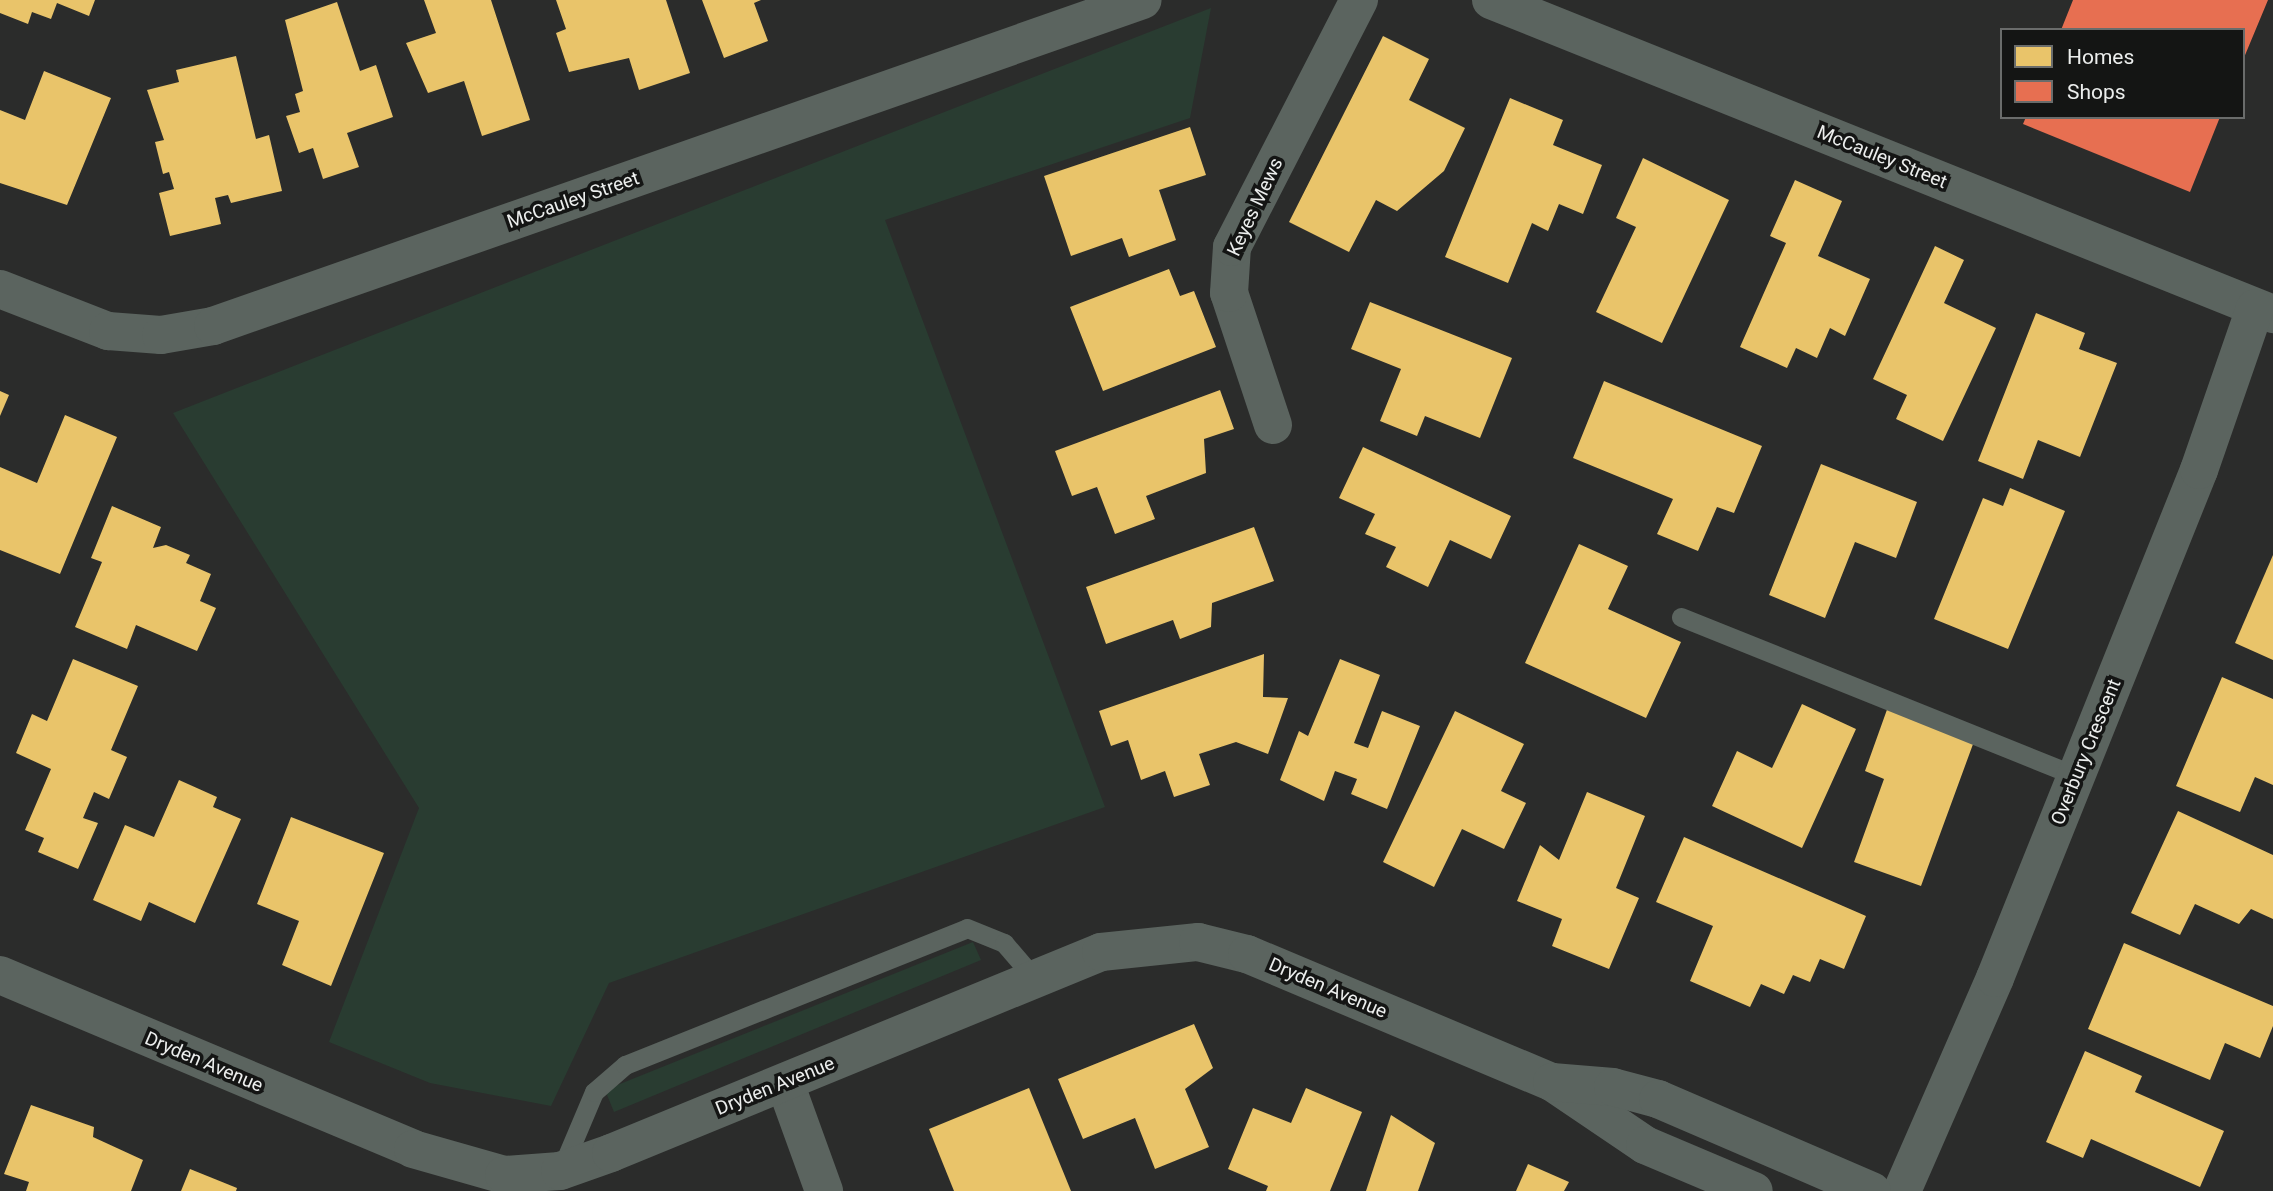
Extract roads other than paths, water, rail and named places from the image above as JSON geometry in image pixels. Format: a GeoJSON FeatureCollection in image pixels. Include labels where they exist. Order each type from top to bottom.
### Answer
{"type":"FeatureCollection","features":[{"type":"Feature","properties":{"kind":"street","name":"McCauley Street"},"geometry":{"type":"LineString","coordinates":[[0,289],[108,331],[187,333],[1143,0]]}},
{"type":"Feature","properties":{"kind":"street","name":"Keyes Mews"},"geometry":{"type":"LineString","coordinates":[[1273,425],[1229,293],[1232,247],[1359,0]]}},
{"type":"Feature","properties":{"kind":"street","name":"McCauley Street"},"geometry":{"type":"LineString","coordinates":[[1490,0],[2264,311]]}},
{"type":"Feature","properties":{"kind":"street","name":"Overbury Crescent"},"geometry":{"type":"LineString","coordinates":[[1902,1191],[2076,776],[2264,311]]}},
{"type":"Feature","properties":{"kind":"street","name":"Dryden Avenue"},"geometry":{"type":"LineString","coordinates":[[0,975],[413,1149],[504,1175],[560,1171],[785,1083],[1101,952],[1198,942],[1247,954],[1552,1082],[1645,1145],[1754,1191]]}},
{"type":"Feature","properties":{"kind":"street","name":"Dryden Avenue"},"geometry":{"type":"LineString","coordinates":[[1552,1082],[1613,1087],[1658,1099],[1872,1191]]}},
{"type":"Feature","properties":{"kind":"street"},"geometry":{"type":"LineString","coordinates":[[785,1083],[824,1191]]}},
{"type":"Feature","properties":{"kind":"lane"},"geometry":{"type":"LineString","coordinates":[[1681,617],[2076,776]]}},
{"type":"Feature","properties":{"kind":"lane"},"geometry":{"type":"LineString","coordinates":[[560,1171],[594,1091],[625,1065],[967,928],[1004,943],[1034,978]]}}]}
